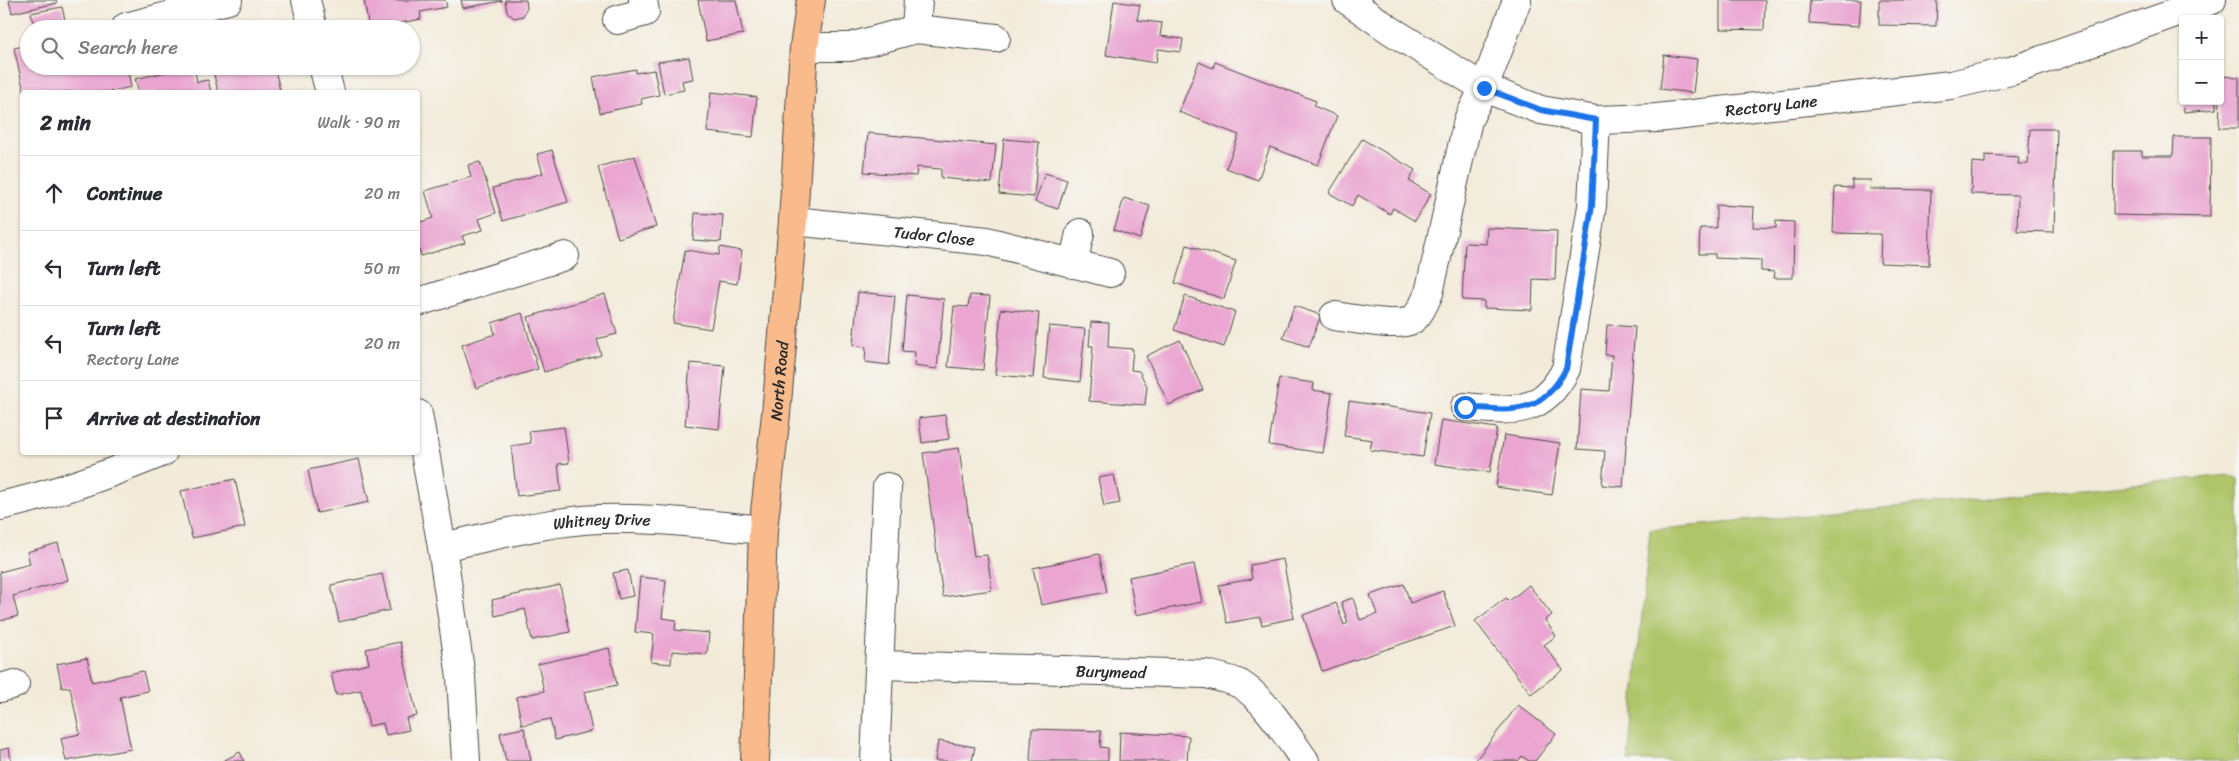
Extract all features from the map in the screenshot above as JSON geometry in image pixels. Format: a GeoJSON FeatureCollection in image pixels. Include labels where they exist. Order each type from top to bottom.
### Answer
{"type":"FeatureCollection","features":[{"type":"Feature","properties":{"kind":"main road","name":"North Road"},"geometry":{"type":"LineString","coordinates":[[755,761],[764,530],[793,222],[804,47],[811,0]]}},
{"type":"Feature","properties":{"kind":"street"},"geometry":{"type":"LineString","coordinates":[[152,20],[228,0]]}},
{"type":"Feature","properties":{"kind":"street"},"geometry":{"type":"LineString","coordinates":[[306,0],[311,20]]}},
{"type":"Feature","properties":{"kind":"street"},"geometry":{"type":"LineString","coordinates":[[617,20],[645,12],[643,0]]}},
{"type":"Feature","properties":{"kind":"street"},"geometry":{"type":"LineString","coordinates":[[916,29],[918,0]]}},
{"type":"Feature","properties":{"kind":"street","name":"Rectory Lane"},"geometry":{"type":"LineString","coordinates":[[1347,0],[1390,30],[1484,88],[1541,110],[1596,120],[1657,118],[1951,85],[2011,70],[2212,0]]}},
{"type":"Feature","properties":{"kind":"street"},"geometry":{"type":"LineString","coordinates":[[1334,316],[1402,323],[1414,319],[1429,293],[1468,120],[1484,88],[1517,0]]}},
{"type":"Feature","properties":{"kind":"street"},"geometry":{"type":"LineString","coordinates":[[804,47],[850,47],[916,29],[996,38]]}},
{"type":"Feature","properties":{"kind":"street"},"geometry":{"type":"LineString","coordinates":[[325,75],[329,90]]}},
{"type":"Feature","properties":{"kind":"street"},"geometry":{"type":"LineString","coordinates":[[1465,407],[1503,410],[1526,407],[1546,398],[1557,386],[1566,369],[1592,206],[1596,120]]}},
{"type":"Feature","properties":{"kind":"street","name":"Tudor Close"},"geometry":{"type":"LineString","coordinates":[[793,222],[987,241],[1110,274]]}},
{"type":"Feature","properties":{"kind":"street"},"geometry":{"type":"LineString","coordinates":[[1073,264],[1080,234]]}},
{"type":"Feature","properties":{"kind":"street"},"geometry":{"type":"LineString","coordinates":[[420,301],[565,256]]}},
{"type":"Feature","properties":{"kind":"street"},"geometry":{"type":"LineString","coordinates":[[420,425],[442,547],[461,677],[466,761]]}},
{"type":"Feature","properties":{"kind":"street"},"geometry":{"type":"LineString","coordinates":[[0,506],[30,500],[100,477],[155,455]]}},
{"type":"Feature","properties":{"kind":"street"},"geometry":{"type":"LineString","coordinates":[[875,761],[887,487]]}},
{"type":"Feature","properties":{"kind":"street","name":"Whitney Drive"},"geometry":{"type":"LineString","coordinates":[[442,547],[560,522],[600,519],[658,519],[764,530]]}},
{"type":"Feature","properties":{"kind":"street","name":"Burymead"},"geometry":{"type":"LineString","coordinates":[[880,665],[1206,674],[1227,679],[1241,685],[1255,697],[1305,761]]}},
{"type":"Feature","properties":{"kind":"green space"},"geometry":{"type":"Polygon","coordinates":[[[2230,475],[2239,479],[2239,761],[1628,761],[1650,530],[2230,475]]]}},
{"type":"Feature","properties":{"kind":"building"},"geometry":{"type":"Polygon","coordinates":[[[9,0],[56,0],[57,3],[12,13],[9,0]]]}},
{"type":"Feature","properties":{"kind":"building"},"geometry":{"type":"Polygon","coordinates":[[[364,0],[445,0],[447,7],[420,12],[421,19],[416,20],[367,20],[364,0]]]}},
{"type":"Feature","properties":{"kind":"building"},"geometry":{"type":"Polygon","coordinates":[[[461,0],[502,0],[502,1],[463,8],[461,0]]]}},
{"type":"Feature","properties":{"kind":"building"},"geometry":{"type":"Polygon","coordinates":[[[505,0],[526,0],[527,8],[523,16],[514,18],[507,12],[505,0]]]}},
{"type":"Feature","properties":{"kind":"building"},"geometry":{"type":"Polygon","coordinates":[[[698,0],[736,0],[743,34],[706,41],[698,0]]]}},
{"type":"Feature","properties":{"kind":"building"},"geometry":{"type":"Polygon","coordinates":[[[1720,0],[1765,0],[1764,30],[1720,29],[1720,0]]]}},
{"type":"Feature","properties":{"kind":"building"},"geometry":{"type":"Polygon","coordinates":[[[1810,0],[1861,0],[1859,26],[1809,23],[1810,0]]]}},
{"type":"Feature","properties":{"kind":"building"},"geometry":{"type":"Polygon","coordinates":[[[1879,0],[1937,0],[1936,26],[1879,25],[1879,0]]]}},
{"type":"Feature","properties":{"kind":"building"},"geometry":{"type":"Polygon","coordinates":[[[1114,1],[1140,5],[1137,20],[1162,23],[1160,36],[1183,39],[1181,52],[1158,49],[1156,63],[1106,55],[1114,1]]]}},
{"type":"Feature","properties":{"kind":"building"},"geometry":{"type":"Polygon","coordinates":[[[62,7],[65,20],[33,20],[31,13],[62,7]]]}},
{"type":"Feature","properties":{"kind":"building"},"geometry":{"type":"Polygon","coordinates":[[[20,47],[20,74],[14,48],[20,47]]]}},
{"type":"Feature","properties":{"kind":"building"},"geometry":{"type":"Polygon","coordinates":[[[1664,55],[1697,59],[1693,93],[1660,89],[1664,55]]]}},
{"type":"Feature","properties":{"kind":"building"},"geometry":{"type":"Polygon","coordinates":[[[689,57],[693,79],[682,81],[684,90],[664,94],[658,62],[689,57]]]}},
{"type":"Feature","properties":{"kind":"building"},"geometry":{"type":"Polygon","coordinates":[[[1199,62],[1213,68],[1215,62],[1316,101],[1314,106],[1337,116],[1318,165],[1270,147],[1258,180],[1226,168],[1239,135],[1179,112],[1199,62]]]}},
{"type":"Feature","properties":{"kind":"building"},"geometry":{"type":"Polygon","coordinates":[[[636,69],[636,73],[654,70],[659,95],[641,99],[642,104],[600,113],[593,77],[636,69]]]}},
{"type":"Feature","properties":{"kind":"building"},"geometry":{"type":"Polygon","coordinates":[[[20,75],[129,75],[131,87],[117,90],[24,90],[20,75]]]}},
{"type":"Feature","properties":{"kind":"building"},"geometry":{"type":"Polygon","coordinates":[[[153,75],[196,75],[197,82],[208,80],[210,90],[138,90],[135,79],[153,75]]]}},
{"type":"Feature","properties":{"kind":"building"},"geometry":{"type":"Polygon","coordinates":[[[214,75],[276,75],[280,90],[218,90],[214,75]]]}},
{"type":"Feature","properties":{"kind":"building"},"geometry":{"type":"Polygon","coordinates":[[[2224,76],[2239,77],[2239,128],[2219,128],[2220,105],[2224,105],[2224,76]]]}},
{"type":"Feature","properties":{"kind":"building"},"geometry":{"type":"Polygon","coordinates":[[[711,92],[757,97],[753,137],[707,132],[711,92]]]}},
{"type":"Feature","properties":{"kind":"building"},"geometry":{"type":"Polygon","coordinates":[[[2183,105],[2216,105],[2216,109],[2184,112],[2183,105]]]}},
{"type":"Feature","properties":{"kind":"building"},"geometry":{"type":"Polygon","coordinates":[[[2030,129],[2057,129],[2054,232],[2017,231],[2018,195],[1971,194],[1972,162],[1985,163],[1985,155],[2019,157],[2018,164],[2028,164],[2030,129]]]}},
{"type":"Feature","properties":{"kind":"building"},"geometry":{"type":"Polygon","coordinates":[[[868,133],[996,145],[992,183],[941,178],[941,169],[917,167],[916,176],[864,172],[868,133]]]}},
{"type":"Feature","properties":{"kind":"building"},"geometry":{"type":"Polygon","coordinates":[[[2174,137],[2211,137],[2210,217],[2113,215],[2114,151],[2142,151],[2142,156],[2173,156],[2174,137]]]}},
{"type":"Feature","properties":{"kind":"building"},"geometry":{"type":"Polygon","coordinates":[[[1004,139],[1039,142],[1034,197],[999,194],[1004,139]]]}},
{"type":"Feature","properties":{"kind":"building"},"geometry":{"type":"Polygon","coordinates":[[[1362,139],[1415,170],[1409,181],[1431,194],[1415,221],[1393,208],[1390,214],[1358,195],[1352,206],[1329,193],[1362,139]]]}},
{"type":"Feature","properties":{"kind":"building"},"geometry":{"type":"Polygon","coordinates":[[[552,150],[568,202],[503,221],[493,188],[543,173],[537,154],[552,150]]]}},
{"type":"Feature","properties":{"kind":"building"},"geometry":{"type":"Polygon","coordinates":[[[635,156],[656,227],[618,238],[598,167],[635,156]]]}},
{"type":"Feature","properties":{"kind":"building"},"geometry":{"type":"Polygon","coordinates":[[[480,162],[496,213],[479,219],[483,230],[462,236],[465,243],[421,256],[420,222],[433,218],[425,191],[471,177],[468,165],[480,162]]]}},
{"type":"Feature","properties":{"kind":"building"},"geometry":{"type":"Polygon","coordinates":[[[1045,173],[1067,180],[1058,209],[1035,202],[1045,173]]]}},
{"type":"Feature","properties":{"kind":"building"},"geometry":{"type":"Polygon","coordinates":[[[1852,180],[1871,180],[1870,189],[1931,190],[1929,265],[1880,263],[1881,234],[1833,233],[1835,187],[1852,188],[1852,180]]]}},
{"type":"Feature","properties":{"kind":"building"},"geometry":{"type":"Polygon","coordinates":[[[1124,198],[1150,206],[1140,239],[1114,230],[1124,198]]]}},
{"type":"Feature","properties":{"kind":"building"},"geometry":{"type":"Polygon","coordinates":[[[1716,205],[1754,207],[1753,227],[1776,228],[1776,221],[1794,222],[1793,278],[1774,278],[1775,272],[1761,271],[1761,260],[1715,258],[1715,254],[1699,254],[1700,228],[1716,228],[1716,205]]]}},
{"type":"Feature","properties":{"kind":"building"},"geometry":{"type":"Polygon","coordinates":[[[695,213],[723,215],[721,242],[693,240],[695,213]]]}},
{"type":"Feature","properties":{"kind":"building"},"geometry":{"type":"Polygon","coordinates":[[[1487,228],[1557,231],[1555,280],[1533,279],[1532,310],[1484,308],[1484,301],[1462,300],[1465,243],[1486,244],[1487,228]]]}},
{"type":"Feature","properties":{"kind":"building"},"geometry":{"type":"Polygon","coordinates":[[[1187,245],[1236,261],[1224,299],[1175,283],[1187,245]]]}},
{"type":"Feature","properties":{"kind":"building"},"geometry":{"type":"Polygon","coordinates":[[[720,247],[742,251],[737,284],[719,281],[711,329],[673,323],[685,250],[719,255],[720,247]]]}},
{"type":"Feature","properties":{"kind":"building"},"geometry":{"type":"Polygon","coordinates":[[[858,292],[895,296],[889,365],[865,362],[866,347],[853,345],[858,292]]]}},
{"type":"Feature","properties":{"kind":"building"},"geometry":{"type":"Polygon","coordinates":[[[605,294],[617,334],[597,339],[601,355],[544,372],[528,317],[605,294]]]}},
{"type":"Feature","properties":{"kind":"building"},"geometry":{"type":"Polygon","coordinates":[[[907,295],[944,299],[937,369],[914,366],[915,352],[902,351],[907,295]]]}},
{"type":"Feature","properties":{"kind":"building"},"geometry":{"type":"Polygon","coordinates":[[[970,295],[990,296],[983,370],[948,367],[954,306],[968,307],[970,295]]]}},
{"type":"Feature","properties":{"kind":"building"},"geometry":{"type":"Polygon","coordinates":[[[1185,296],[1235,312],[1224,347],[1174,330],[1185,296]]]}},
{"type":"Feature","properties":{"kind":"building"},"geometry":{"type":"Polygon","coordinates":[[[1294,306],[1321,315],[1309,347],[1283,338],[1294,306]]]}},
{"type":"Feature","properties":{"kind":"building"},"geometry":{"type":"Polygon","coordinates":[[[1001,309],[1039,313],[1033,378],[995,375],[1001,309]]]}},
{"type":"Feature","properties":{"kind":"building"},"geometry":{"type":"Polygon","coordinates":[[[522,313],[538,369],[476,388],[462,345],[495,334],[492,323],[522,313]]]}},
{"type":"Feature","properties":{"kind":"building"},"geometry":{"type":"Polygon","coordinates":[[[1091,322],[1109,323],[1108,347],[1133,349],[1131,370],[1139,371],[1147,386],[1145,405],[1089,401],[1093,346],[1089,346],[1091,322]]]}},
{"type":"Feature","properties":{"kind":"building"},"geometry":{"type":"Polygon","coordinates":[[[1607,325],[1635,327],[1623,487],[1602,485],[1605,451],[1577,449],[1581,389],[1609,391],[1612,355],[1605,355],[1607,325]]]}},
{"type":"Feature","properties":{"kind":"building"},"geometry":{"type":"Polygon","coordinates":[[[1049,326],[1085,329],[1080,382],[1044,378],[1049,326]]]}},
{"type":"Feature","properties":{"kind":"building"},"geometry":{"type":"Polygon","coordinates":[[[1180,340],[1203,390],[1169,405],[1146,356],[1180,340]]]}},
{"type":"Feature","properties":{"kind":"building"},"geometry":{"type":"Polygon","coordinates":[[[690,363],[725,366],[719,429],[685,425],[690,363]]]}},
{"type":"Feature","properties":{"kind":"building"},"geometry":{"type":"Polygon","coordinates":[[[1279,378],[1314,383],[1313,390],[1332,393],[1323,453],[1269,445],[1279,378]]]}},
{"type":"Feature","properties":{"kind":"building"},"geometry":{"type":"Polygon","coordinates":[[[1349,401],[1430,413],[1423,457],[1370,450],[1372,440],[1344,436],[1349,401]]]}},
{"type":"Feature","properties":{"kind":"building"},"geometry":{"type":"Polygon","coordinates":[[[945,415],[949,439],[922,443],[919,418],[945,415]]]}},
{"type":"Feature","properties":{"kind":"building"},"geometry":{"type":"Polygon","coordinates":[[[1441,420],[1497,428],[1490,472],[1434,464],[1441,420]]]}},
{"type":"Feature","properties":{"kind":"building"},"geometry":{"type":"Polygon","coordinates":[[[564,427],[569,463],[558,464],[561,491],[517,496],[511,446],[531,443],[529,431],[564,427]]]}},
{"type":"Feature","properties":{"kind":"building"},"geometry":{"type":"Polygon","coordinates":[[[1504,435],[1560,443],[1552,495],[1496,487],[1504,435]]]}},
{"type":"Feature","properties":{"kind":"building"},"geometry":{"type":"Polygon","coordinates":[[[959,448],[974,556],[987,555],[992,590],[943,597],[923,453],[959,448]]]}},
{"type":"Feature","properties":{"kind":"building"},"geometry":{"type":"Polygon","coordinates":[[[359,459],[369,502],[317,513],[308,470],[359,459]]]}},
{"type":"Feature","properties":{"kind":"building"},"geometry":{"type":"Polygon","coordinates":[[[1114,475],[1120,503],[1104,506],[1098,478],[1114,475]]]}},
{"type":"Feature","properties":{"kind":"building"},"geometry":{"type":"Polygon","coordinates":[[[235,479],[245,527],[192,538],[181,491],[235,479]]]}},
{"type":"Feature","properties":{"kind":"building"},"geometry":{"type":"Polygon","coordinates":[[[58,543],[68,580],[13,596],[18,616],[0,621],[0,572],[30,564],[27,552],[58,543]]]}},
{"type":"Feature","properties":{"kind":"building"},"geometry":{"type":"Polygon","coordinates":[[[1099,554],[1107,592],[1041,605],[1033,568],[1099,554]]]}},
{"type":"Feature","properties":{"kind":"building"},"geometry":{"type":"Polygon","coordinates":[[[1283,559],[1294,618],[1262,625],[1260,617],[1227,623],[1219,585],[1252,579],[1250,565],[1283,559]]]}},
{"type":"Feature","properties":{"kind":"building"},"geometry":{"type":"Polygon","coordinates":[[[1194,564],[1202,602],[1136,615],[1129,577],[1194,564]]]}},
{"type":"Feature","properties":{"kind":"building"},"geometry":{"type":"Polygon","coordinates":[[[628,570],[633,596],[619,599],[613,573],[628,570]]]}},
{"type":"Feature","properties":{"kind":"building"},"geometry":{"type":"Polygon","coordinates":[[[382,574],[390,610],[339,622],[331,585],[382,574]]]}},
{"type":"Feature","properties":{"kind":"building"},"geometry":{"type":"Polygon","coordinates":[[[640,577],[666,580],[662,618],[676,620],[675,630],[709,633],[707,654],[672,651],[671,664],[651,662],[654,634],[635,632],[640,577]]]}},
{"type":"Feature","properties":{"kind":"building"},"geometry":{"type":"Polygon","coordinates":[[[1404,584],[1410,603],[1443,591],[1455,626],[1322,671],[1303,615],[1336,603],[1344,625],[1348,623],[1341,602],[1353,598],[1360,620],[1377,614],[1370,595],[1404,584]]]}},
{"type":"Feature","properties":{"kind":"building"},"geometry":{"type":"Polygon","coordinates":[[[560,585],[570,632],[532,640],[525,609],[495,616],[492,600],[560,585]]]}},
{"type":"Feature","properties":{"kind":"building"},"geometry":{"type":"Polygon","coordinates":[[[1529,585],[1552,615],[1545,620],[1556,636],[1544,645],[1563,670],[1531,694],[1475,621],[1506,598],[1509,601],[1529,585]]]}},
{"type":"Feature","properties":{"kind":"building"},"geometry":{"type":"Polygon","coordinates":[[[400,642],[417,716],[406,718],[409,730],[386,735],[383,723],[369,726],[361,690],[336,695],[331,673],[369,664],[366,649],[400,642]]]}},
{"type":"Feature","properties":{"kind":"building"},"geometry":{"type":"Polygon","coordinates":[[[609,648],[617,685],[584,692],[592,731],[555,740],[550,719],[522,725],[516,697],[544,691],[538,664],[609,648]]]}},
{"type":"Feature","properties":{"kind":"building"},"geometry":{"type":"Polygon","coordinates":[[[87,658],[92,682],[143,671],[148,691],[120,697],[131,749],[66,761],[61,738],[80,734],[70,687],[62,688],[57,664],[87,658]]]}},
{"type":"Feature","properties":{"kind":"building"},"geometry":{"type":"Polygon","coordinates":[[[1518,705],[1556,734],[1535,761],[1529,761],[1522,756],[1518,761],[1475,761],[1518,705]]]}},
{"type":"Feature","properties":{"kind":"building"},"geometry":{"type":"Polygon","coordinates":[[[524,728],[531,761],[506,761],[500,733],[524,728]]]}},
{"type":"Feature","properties":{"kind":"building"},"geometry":{"type":"Polygon","coordinates":[[[1032,729],[1101,731],[1100,747],[1108,748],[1108,761],[1030,761],[1032,729]]]}},
{"type":"Feature","properties":{"kind":"building"},"geometry":{"type":"Polygon","coordinates":[[[1120,732],[1189,736],[1187,761],[1119,761],[1120,732]]]}},
{"type":"Feature","properties":{"kind":"building"},"geometry":{"type":"Polygon","coordinates":[[[938,741],[975,747],[972,761],[935,761],[938,741]]]}},
{"type":"Feature","properties":{"kind":"building"},"geometry":{"type":"Polygon","coordinates":[[[9,748],[11,761],[0,761],[0,750],[9,748]]]}},
{"type":"Feature","properties":{"kind":"building"},"geometry":{"type":"Polygon","coordinates":[[[240,752],[244,761],[223,761],[240,752]]]}},
{"type":"Feature","properties":{"kind":"route"},"geometry":{"type":"LineString","coordinates":[[1465,407],[1503,410],[1526,407],[1546,398],[1557,386],[1566,369],[1592,206],[1596,120],[1541,110],[1513,101],[1484,88]]}}]}
